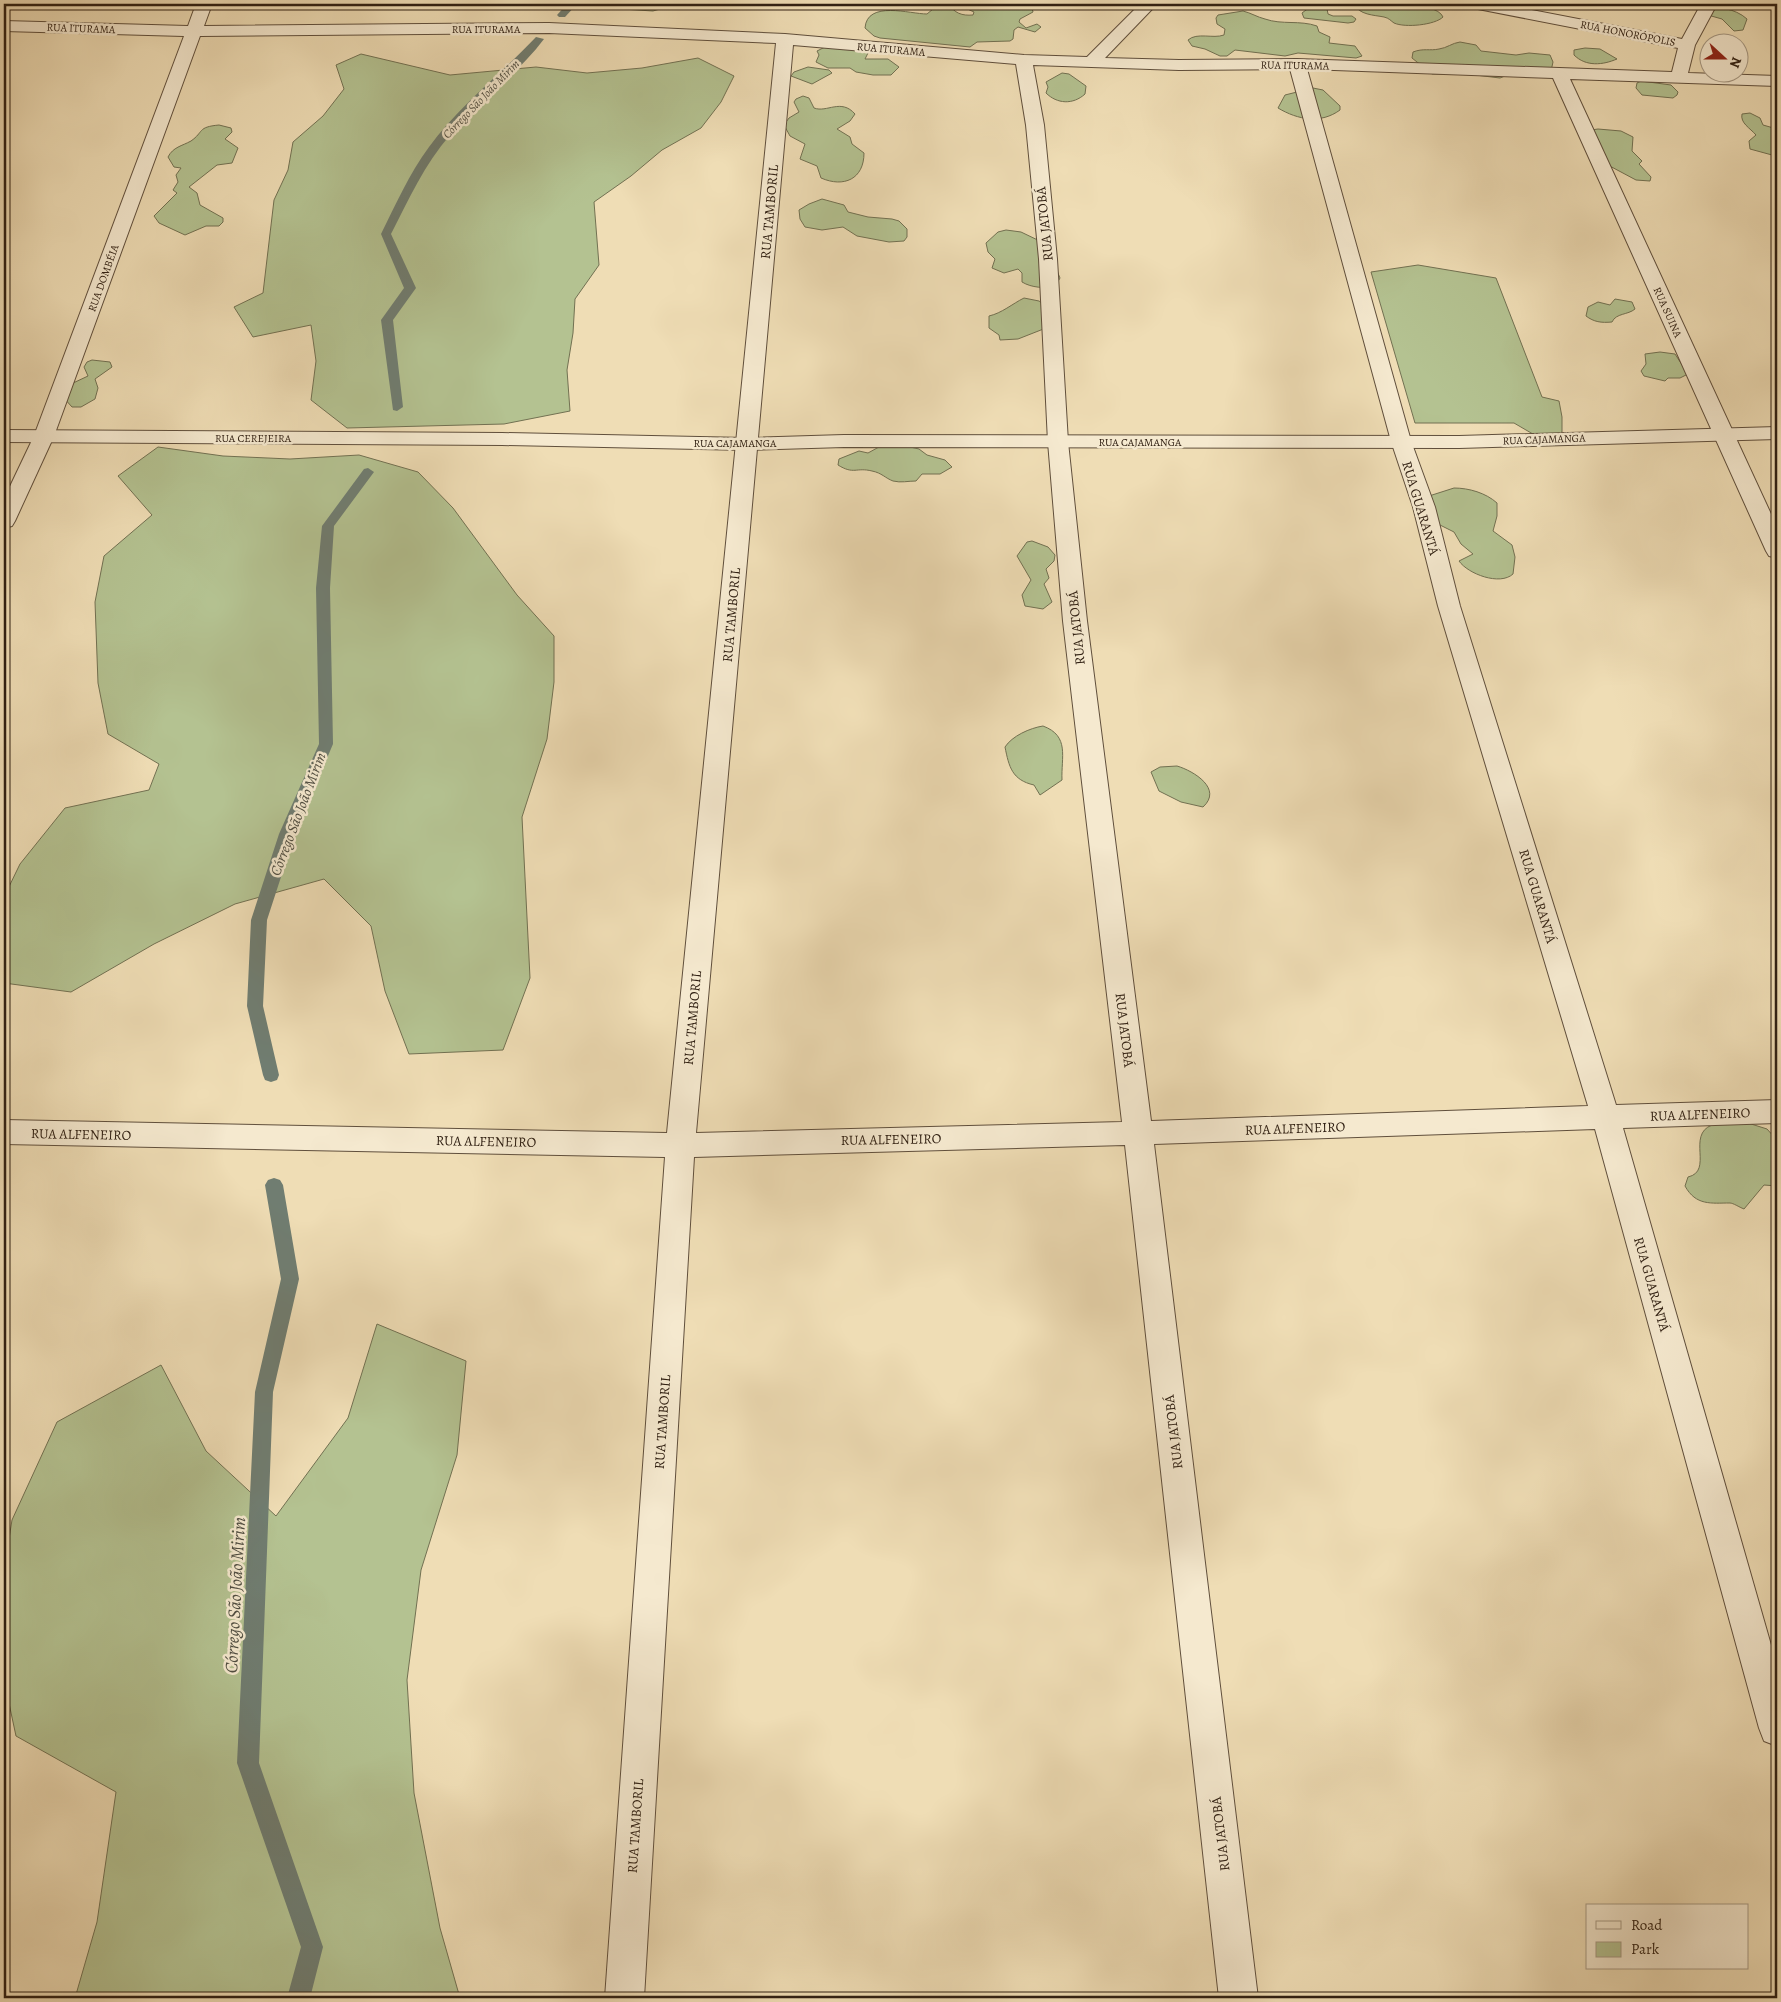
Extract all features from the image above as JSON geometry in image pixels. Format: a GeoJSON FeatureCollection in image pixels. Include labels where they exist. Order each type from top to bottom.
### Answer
{"type":"FeatureCollection","features":[{"type":"Feature","properties":{"kind":"street","name":"RUA DOMBÉIA"},"geometry":{"type":"LineString","coordinates":[[4,521],[44,436],[204,4]]}},
{"type":"Feature","properties":{"kind":"street"},"geometry":{"type":"LineString","coordinates":[[1090,63],[1149,4]]}},
{"type":"Feature","properties":{"kind":"street","name":"RUA HONORÓPOLIS"},"geometry":{"type":"LineString","coordinates":[[1478,4],[1687,45],[1679,77]]}},
{"type":"Feature","properties":{"kind":"street"},"geometry":{"type":"LineString","coordinates":[[1687,45],[1708,4]]}},
{"type":"Feature","properties":{"kind":"street","name":"RUA ITURAMA"},"geometry":{"type":"LineString","coordinates":[[4,26],[194,31],[549,28],[785,40],[1024,60],[1090,63],[1297,64],[1559,72],[1777,82]]}},
{"type":"Feature","properties":{"kind":"street","name":"RUA TAMBORIL"},"geometry":{"type":"LineString","coordinates":[[624,1998],[680,1144],[785,40]]}},
{"type":"Feature","properties":{"kind":"street","name":"RUA JATOBÁ"},"geometry":{"type":"LineString","coordinates":[[1024,60],[1035,125],[1041,204],[1048,259],[1058,442],[1066,500],[1075,621],[1138,1133],[1238,1998]]}},
{"type":"Feature","properties":{"kind":"street","name":"RUA GUARANTÁ"},"geometry":{"type":"LineString","coordinates":[[1297,64],[1401,441],[1424,507],[1449,606],[1606,1118],[1777,1728]]}},
{"type":"Feature","properties":{"kind":"street","name":"RUA SUINA"},"geometry":{"type":"LineString","coordinates":[[1559,72],[1777,551]]}},
{"type":"Feature","properties":{"kind":"street","name":"RUA CAJAMANGA"},"geometry":{"type":"LineString","coordinates":[[502,439],[747,444],[844,441],[1459,442],[1723,432],[1777,432]]}},
{"type":"Feature","properties":{"kind":"street","name":"RUA CEREJEIRA"},"geometry":{"type":"LineString","coordinates":[[4,436],[502,439]]}},
{"type":"Feature","properties":{"kind":"street","name":"RUA ALFENEIRO"},"geometry":{"type":"LineString","coordinates":[[4,1132],[680,1144],[1138,1133],[1777,1111]]}},
{"type":"Feature","properties":{"kind":"green space"},"geometry":{"type":"Polygon","coordinates":[[[543,4],[677,4],[653,11],[543,4]]]}},
{"type":"Feature","properties":{"kind":"green space"},"geometry":{"type":"Polygon","coordinates":[[[926,4],[949,4],[956,12],[973,15],[974,12],[963,7],[964,4],[1031,4],[1033,12],[1020,19],[1019,22],[1026,28],[1037,24],[1041,27],[1035,32],[1018,27],[1014,30],[1013,39],[1010,41],[977,42],[970,47],[880,38],[874,36],[865,28],[868,19],[873,14],[890,10],[927,14],[933,9],[932,6],[926,4]]]}},
{"type":"Feature","properties":{"kind":"green space"},"geometry":{"type":"Polygon","coordinates":[[[1314,4],[1326,4],[1328,14],[1333,16],[1352,16],[1356,19],[1354,22],[1348,23],[1304,18],[1302,13],[1314,4]]]}},
{"type":"Feature","properties":{"kind":"green space"},"geometry":{"type":"Polygon","coordinates":[[[1354,4],[1417,5],[1438,12],[1443,17],[1427,24],[1399,25],[1386,17],[1363,12],[1356,8],[1354,4]]]}},
{"type":"Feature","properties":{"kind":"green space"},"geometry":{"type":"Polygon","coordinates":[[[1713,7],[1737,12],[1747,19],[1743,30],[1734,31],[1722,19],[1697,12],[1701,8],[1713,7]]]}},
{"type":"Feature","properties":{"kind":"green space"},"geometry":{"type":"Polygon","coordinates":[[[1243,11],[1271,21],[1304,23],[1317,26],[1319,32],[1330,37],[1329,43],[1355,46],[1362,56],[1356,58],[1298,53],[1285,56],[1235,50],[1227,56],[1220,56],[1205,49],[1192,46],[1188,40],[1196,36],[1224,35],[1225,29],[1217,24],[1216,18],[1218,15],[1243,11]]]}},
{"type":"Feature","properties":{"kind":"green space"},"geometry":{"type":"Polygon","coordinates":[[[1460,42],[1476,45],[1481,51],[1516,55],[1529,53],[1550,55],[1553,62],[1551,71],[1510,74],[1500,78],[1467,74],[1432,74],[1412,58],[1413,52],[1436,50],[1460,42]]]}},
{"type":"Feature","properties":{"kind":"green space"},"geometry":{"type":"Polygon","coordinates":[[[827,46],[866,49],[868,53],[865,59],[888,59],[899,67],[891,75],[873,75],[856,72],[850,68],[828,68],[816,62],[819,55],[817,51],[827,46]]]}},
{"type":"Feature","properties":{"kind":"green space"},"geometry":{"type":"Polygon","coordinates":[[[1585,48],[1600,49],[1617,59],[1600,64],[1584,62],[1574,55],[1574,50],[1585,48]]]}},
{"type":"Feature","properties":{"kind":"green space"},"geometry":{"type":"Polygon","coordinates":[[[361,54],[450,75],[536,67],[587,73],[642,68],[698,58],[734,76],[721,102],[701,128],[662,150],[631,176],[594,202],[599,265],[575,299],[573,333],[567,370],[570,411],[504,424],[347,428],[311,400],[316,361],[311,325],[253,337],[234,307],[263,293],[274,200],[288,170],[293,142],[323,116],[344,89],[336,65],[361,54]]]}},
{"type":"Feature","properties":{"kind":"green space"},"geometry":{"type":"Polygon","coordinates":[[[808,67],[829,70],[832,73],[812,84],[791,76],[794,72],[808,67]]]}},
{"type":"Feature","properties":{"kind":"green space"},"geometry":{"type":"Polygon","coordinates":[[[1062,73],[1069,74],[1086,86],[1085,94],[1075,100],[1065,102],[1050,97],[1046,93],[1048,87],[1046,82],[1062,73]]]}},
{"type":"Feature","properties":{"kind":"green space"},"geometry":{"type":"Polygon","coordinates":[[[1641,81],[1671,85],[1678,92],[1677,95],[1673,98],[1642,95],[1636,88],[1637,83],[1641,81]]]}},
{"type":"Feature","properties":{"kind":"green space"},"geometry":{"type":"Polygon","coordinates":[[[1313,88],[1323,90],[1340,106],[1340,110],[1325,117],[1309,119],[1301,118],[1278,108],[1285,95],[1313,88]]]}},
{"type":"Feature","properties":{"kind":"green space"},"geometry":{"type":"Polygon","coordinates":[[[803,96],[809,98],[814,108],[824,109],[839,106],[850,109],[855,114],[850,121],[837,129],[850,137],[852,144],[864,153],[861,169],[851,179],[837,182],[821,178],[817,166],[800,159],[805,144],[790,136],[784,125],[789,118],[799,112],[794,102],[803,96]]]}},
{"type":"Feature","properties":{"kind":"green space"},"geometry":{"type":"Polygon","coordinates":[[[1750,113],[1760,118],[1763,125],[1777,129],[1777,154],[1772,155],[1750,149],[1749,141],[1756,135],[1742,120],[1742,114],[1750,113]]]}},
{"type":"Feature","properties":{"kind":"green space"},"geometry":{"type":"Polygon","coordinates":[[[219,125],[231,128],[232,132],[225,139],[238,148],[232,163],[217,165],[189,187],[197,193],[200,205],[223,218],[223,222],[219,226],[206,226],[185,235],[159,223],[154,216],[177,193],[173,190],[178,182],[176,175],[181,168],[174,167],[168,157],[175,149],[195,138],[202,130],[219,125]]]}},
{"type":"Feature","properties":{"kind":"green space"},"geometry":{"type":"Polygon","coordinates":[[[1591,130],[1621,131],[1633,137],[1632,151],[1642,161],[1639,164],[1651,177],[1650,181],[1636,180],[1606,164],[1591,130]]]}},
{"type":"Feature","properties":{"kind":"green space"},"geometry":{"type":"Polygon","coordinates":[[[822,199],[844,205],[848,212],[899,221],[907,229],[907,237],[904,241],[889,242],[857,236],[843,227],[822,230],[805,227],[800,219],[799,210],[822,199]]]}},
{"type":"Feature","properties":{"kind":"green space"},"geometry":{"type":"Polygon","coordinates":[[[1006,230],[1021,232],[1046,244],[1060,278],[1055,287],[1038,287],[1026,284],[1022,282],[1022,273],[1018,269],[1004,273],[992,268],[995,259],[988,252],[986,243],[998,232],[1006,230]]]}},
{"type":"Feature","properties":{"kind":"green space"},"geometry":{"type":"Polygon","coordinates":[[[1418,265],[1496,278],[1542,397],[1559,401],[1562,432],[1556,435],[1538,437],[1514,423],[1415,423],[1371,272],[1418,265]]]}},
{"type":"Feature","properties":{"kind":"green space"},"geometry":{"type":"Polygon","coordinates":[[[1024,298],[1039,301],[1045,305],[1046,328],[1018,339],[1000,340],[999,335],[989,328],[989,316],[1003,311],[1024,298]]]}},
{"type":"Feature","properties":{"kind":"green space"},"geometry":{"type":"Polygon","coordinates":[[[1615,299],[1632,302],[1635,309],[1616,317],[1612,322],[1598,322],[1586,316],[1588,307],[1598,302],[1610,305],[1615,299]]]}},
{"type":"Feature","properties":{"kind":"green space"},"geometry":{"type":"Polygon","coordinates":[[[1660,352],[1675,354],[1688,374],[1680,378],[1668,378],[1665,381],[1644,376],[1641,371],[1646,364],[1645,354],[1660,352]]]}},
{"type":"Feature","properties":{"kind":"green space"},"geometry":{"type":"Polygon","coordinates":[[[92,360],[110,362],[112,367],[95,379],[98,388],[95,399],[81,407],[72,407],[63,397],[71,384],[88,376],[84,367],[87,362],[92,360]]]}},
{"type":"Feature","properties":{"kind":"green space"},"geometry":{"type":"Polygon","coordinates":[[[888,442],[919,449],[927,455],[945,460],[952,467],[940,474],[922,474],[916,481],[899,482],[875,472],[848,470],[838,465],[839,459],[859,451],[868,453],[888,442]]]}},
{"type":"Feature","properties":{"kind":"green space"},"geometry":{"type":"Polygon","coordinates":[[[158,447],[223,456],[290,459],[359,455],[418,472],[453,508],[517,595],[554,636],[554,682],[547,739],[522,817],[530,978],[503,1050],[409,1054],[385,991],[371,926],[324,879],[235,904],[154,944],[71,992],[4,983],[4,897],[20,864],[65,808],[149,790],[159,764],[108,734],[98,683],[95,602],[104,556],[152,515],[118,476],[158,447]]]}},
{"type":"Feature","properties":{"kind":"green space"},"geometry":{"type":"Polygon","coordinates":[[[1454,488],[1477,492],[1488,496],[1497,503],[1497,516],[1493,531],[1512,545],[1515,557],[1513,574],[1500,579],[1493,579],[1469,570],[1459,561],[1473,554],[1461,544],[1454,532],[1428,519],[1429,496],[1454,488]]]}},
{"type":"Feature","properties":{"kind":"green space"},"geometry":{"type":"Polygon","coordinates":[[[1032,541],[1048,547],[1055,555],[1054,561],[1046,569],[1049,578],[1044,584],[1052,602],[1043,609],[1025,606],[1022,595],[1031,580],[1017,556],[1027,542],[1032,541]]]}},
{"type":"Feature","properties":{"kind":"green space"},"geometry":{"type":"Polygon","coordinates":[[[1043,726],[1052,730],[1061,741],[1063,755],[1062,780],[1040,795],[1034,785],[1021,780],[1013,772],[1005,747],[1012,739],[1022,733],[1043,726]]]}},
{"type":"Feature","properties":{"kind":"green space"},"geometry":{"type":"Polygon","coordinates":[[[1177,766],[1198,776],[1208,787],[1210,794],[1203,807],[1181,802],[1159,791],[1151,772],[1160,767],[1177,766]]]}},
{"type":"Feature","properties":{"kind":"green space"},"geometry":{"type":"Polygon","coordinates":[[[1720,1123],[1748,1123],[1767,1129],[1776,1139],[1777,1186],[1764,1185],[1744,1209],[1731,1203],[1710,1203],[1694,1197],[1685,1186],[1688,1177],[1699,1168],[1701,1136],[1705,1130],[1712,1125],[1720,1123]]]}},
{"type":"Feature","properties":{"kind":"green space"},"geometry":{"type":"Polygon","coordinates":[[[377,1324],[466,1361],[457,1455],[421,1570],[407,1680],[414,1793],[440,1928],[460,1998],[75,1998],[97,1922],[116,1792],[16,1736],[4,1680],[4,1570],[12,1520],[57,1422],[161,1365],[206,1451],[276,1516],[348,1418],[377,1324]]]}},
{"type":"Feature","properties":{"kind":"waterway","name":"Córrego São João Mirim"},"geometry":{"type":"LineString","coordinates":[[562,15],[572,4]]}},
{"type":"Feature","properties":{"kind":"waterway","name":"Córrego São João Mirim"},"geometry":{"type":"LineString","coordinates":[[397,407],[387,320],[410,288],[386,234],[416,174],[433,148],[462,116],[539,39]]}},
{"type":"Feature","properties":{"kind":"waterway","name":"Córrego São João Mirim"},"geometry":{"type":"LineString","coordinates":[[271,1075],[255,1006],[259,920],[287,834],[326,744],[323,588],[328,526],[368,472]]}},
{"type":"Feature","properties":{"kind":"waterway","name":"Córrego São João Mirim"},"geometry":{"type":"LineString","coordinates":[[274,1185],[290,1279],[264,1392],[248,1763],[312,1947],[299,1998]]}}]}
